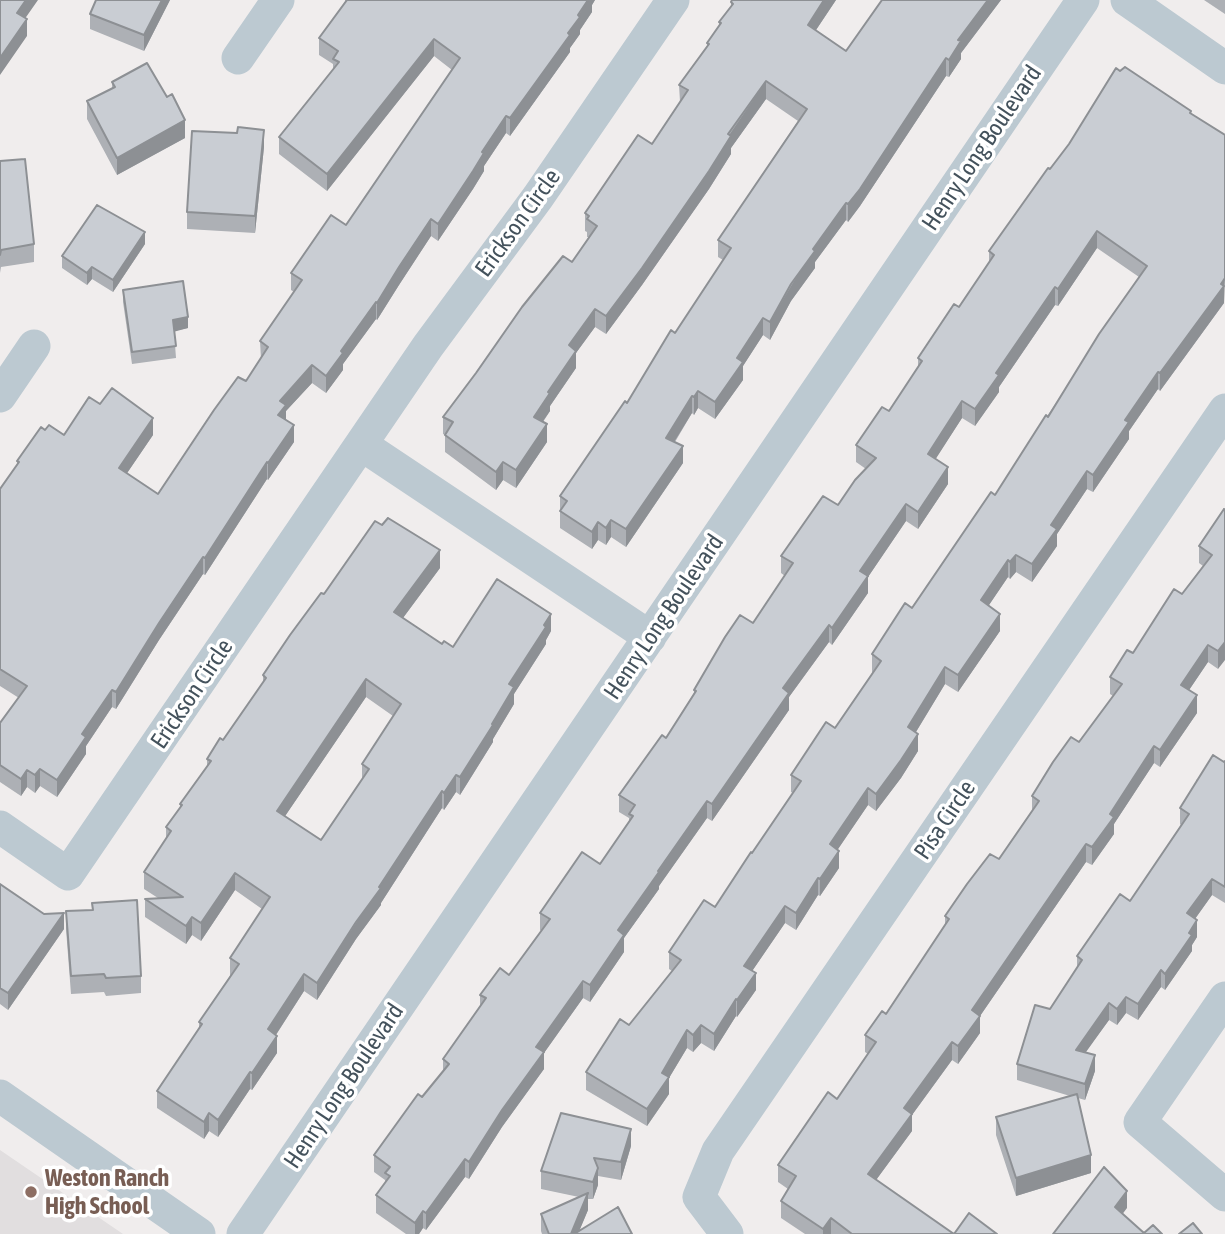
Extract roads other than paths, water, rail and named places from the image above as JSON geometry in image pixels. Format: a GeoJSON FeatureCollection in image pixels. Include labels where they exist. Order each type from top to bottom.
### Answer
{"type":"FeatureCollection","features":[{"type":"Feature","properties":{"kind":"street"},"geometry":{"type":"LineString","coordinates":[[238,58],[278,0]]}},
{"type":"Feature","properties":{"kind":"street","name":"Erickson Circle"},"geometry":{"type":"LineString","coordinates":[[0,827],[68,874],[428,346],[538,197],[673,0]]}},
{"type":"Feature","properties":{"kind":"street","name":"Henry Long Boulevard"},"geometry":{"type":"LineString","coordinates":[[243,1234],[1083,0]]}},
{"type":"Feature","properties":{"kind":"street"},"geometry":{"type":"LineString","coordinates":[[1127,0],[1225,68]]}},
{"type":"Feature","properties":{"kind":"street"},"geometry":{"type":"LineString","coordinates":[[0,396],[34,346]]}},
{"type":"Feature","properties":{"kind":"street","name":"Pisa Circle"},"geometry":{"type":"LineString","coordinates":[[727,1234],[699,1197],[718,1151],[1225,410]]}},
{"type":"Feature","properties":{"kind":"street"},"geometry":{"type":"LineString","coordinates":[[362,445],[650,637]]}},
{"type":"Feature","properties":{"kind":"street"},"geometry":{"type":"LineString","coordinates":[[1225,998],[1140,1122],[1225,1195]]}},
{"type":"Feature","properties":{"kind":"street"},"geometry":{"type":"LineString","coordinates":[[0,1096],[199,1234]]}},
{"type":"Feature","properties":{"kind":"place","name":"Weston Ranch High School"},"geometry":{"type":"Point","coordinates":[31,1192]}}]}
